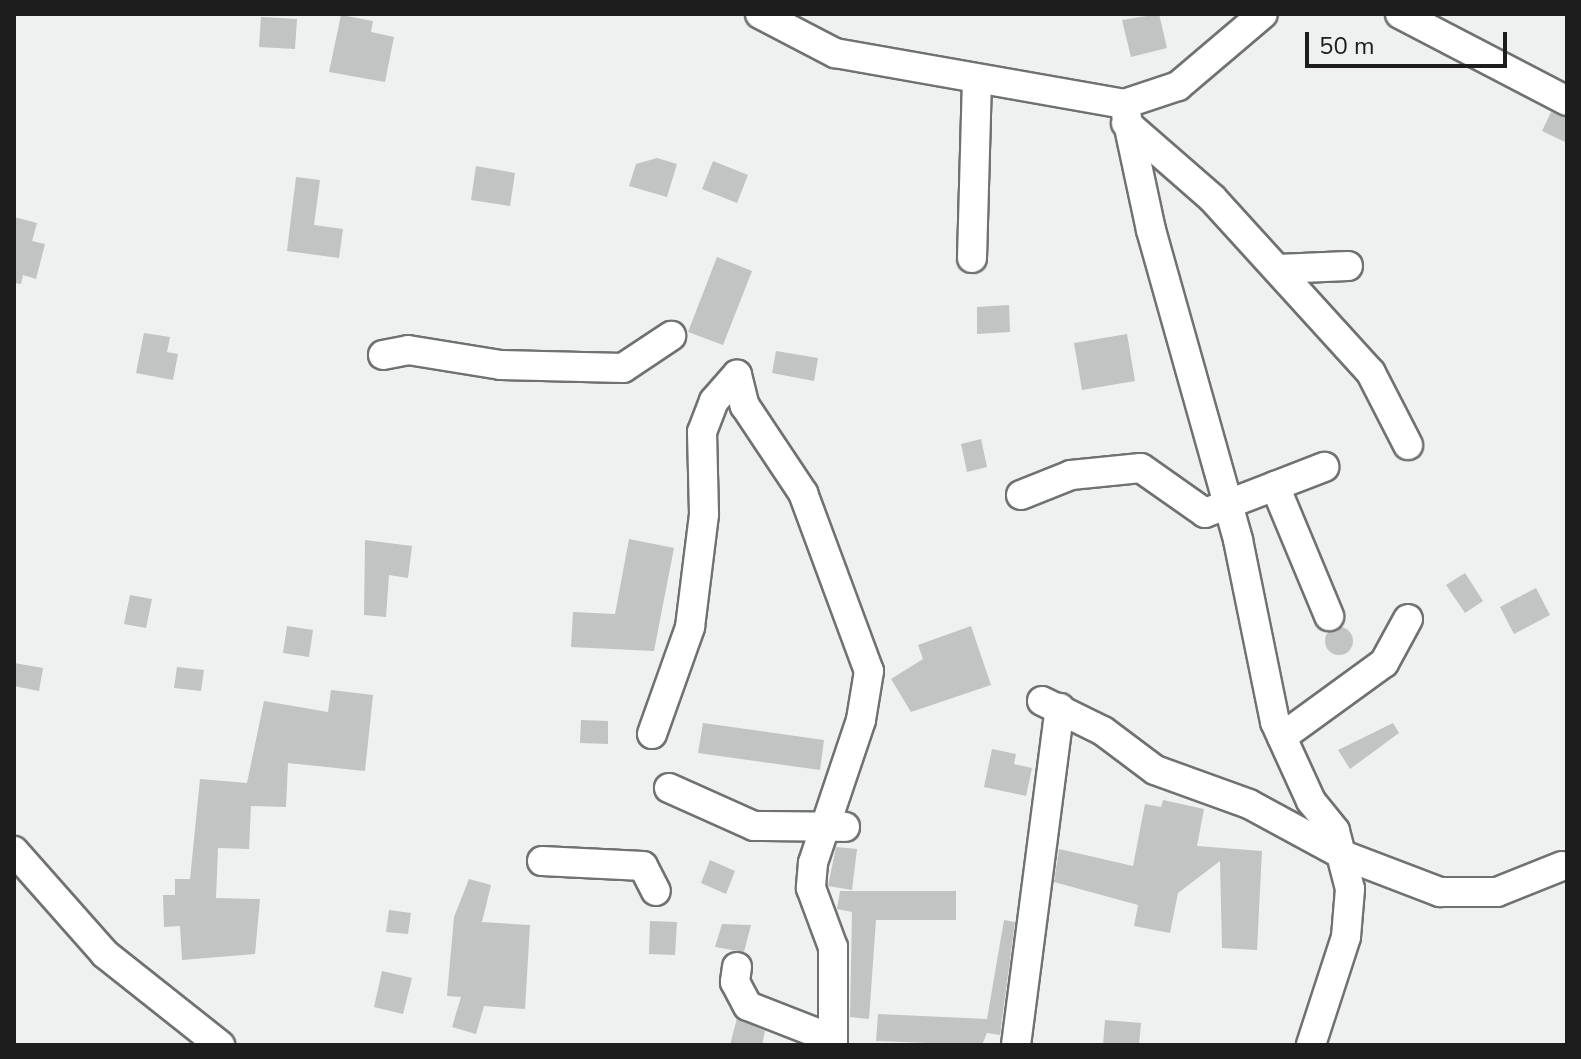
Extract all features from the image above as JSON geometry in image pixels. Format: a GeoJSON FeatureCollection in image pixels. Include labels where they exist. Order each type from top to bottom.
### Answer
{"type":"FeatureCollection","features":[{"type":"Feature","properties":{"kind":"street"},"geometry":{"type":"LineString","coordinates":[[760,14],[835,53],[1125,114],[1212,198],[1371,373],[1408,445]]}},
{"type":"Feature","properties":{"kind":"street"},"geometry":{"type":"LineString","coordinates":[[1125,114],[1178,86],[1263,14]]}},
{"type":"Feature","properties":{"kind":"street"},"geometry":{"type":"LineString","coordinates":[[1400,14],[1567,101]]}},
{"type":"Feature","properties":{"kind":"street"},"geometry":{"type":"LineString","coordinates":[[972,258],[977,83]]}},
{"type":"Feature","properties":{"kind":"street"},"geometry":{"type":"LineString","coordinates":[[1125,114],[1228,503],[1282,737],[1343,855],[1350,889],[1346,937],[1311,1045]]}},
{"type":"Feature","properties":{"kind":"street"},"geometry":{"type":"LineString","coordinates":[[1278,269],[1348,266]]}},
{"type":"Feature","properties":{"kind":"street"},"geometry":{"type":"LineString","coordinates":[[383,355],[408,350],[579,371],[623,368],[671,336]]}},
{"type":"Feature","properties":{"kind":"street"},"geometry":{"type":"LineString","coordinates":[[652,734],[690,627],[704,514],[702,432],[714,401],[737,375],[745,406],[803,493],[869,671],[861,720],[832,787],[835,828],[811,888],[833,947],[832,1042],[748,1006],[735,982],[737,967]]}},
{"type":"Feature","properties":{"kind":"street"},"geometry":{"type":"LineString","coordinates":[[1021,495],[1071,475],[1141,468],[1205,513],[1324,467]]}},
{"type":"Feature","properties":{"kind":"street"},"geometry":{"type":"LineString","coordinates":[[1275,486],[1329,616]]}},
{"type":"Feature","properties":{"kind":"street"},"geometry":{"type":"LineString","coordinates":[[1282,737],[1384,663],[1408,619]]}},
{"type":"Feature","properties":{"kind":"street"},"geometry":{"type":"LineString","coordinates":[[1016,1045],[1051,705],[1155,770],[1261,809],[1343,855],[1440,892],[1497,892],[1562,866]]}},
{"type":"Feature","properties":{"kind":"street"},"geometry":{"type":"LineString","coordinates":[[669,788],[754,826],[835,828]]}},
{"type":"Feature","properties":{"kind":"street"},"geometry":{"type":"LineString","coordinates":[[14,851],[105,954],[220,1045]]}},
{"type":"Feature","properties":{"kind":"street"},"geometry":{"type":"LineString","coordinates":[[542,861],[643,866],[656,891]]}},
{"type":"Feature","properties":{"kind":"building"},"geometry":{"type":"Polygon","coordinates":[[[1159,14],[1167,48],[1131,57],[1122,20],[1159,14]]]}},
{"type":"Feature","properties":{"kind":"building"},"geometry":{"type":"Polygon","coordinates":[[[341,15],[373,21],[371,32],[394,37],[385,82],[329,72],[341,15]]]}},
{"type":"Feature","properties":{"kind":"building"},"geometry":{"type":"Polygon","coordinates":[[[261,17],[297,19],[295,49],[259,47],[261,17]]]}},
{"type":"Feature","properties":{"kind":"building"},"geometry":{"type":"Polygon","coordinates":[[[1551,112],[1567,118],[1567,143],[1542,131],[1551,112]]]}},
{"type":"Feature","properties":{"kind":"building"},"geometry":{"type":"Polygon","coordinates":[[[657,158],[677,164],[667,197],[629,186],[636,164],[657,158]]]}},
{"type":"Feature","properties":{"kind":"building"},"geometry":{"type":"Polygon","coordinates":[[[713,161],[748,175],[737,203],[702,189],[713,161]]]}},
{"type":"Feature","properties":{"kind":"building"},"geometry":{"type":"Polygon","coordinates":[[[476,166],[515,173],[510,206],[471,200],[476,166]]]}},
{"type":"Feature","properties":{"kind":"building"},"geometry":{"type":"Polygon","coordinates":[[[296,177],[320,180],[314,225],[343,229],[339,258],[287,251],[296,177]]]}},
{"type":"Feature","properties":{"kind":"building"},"geometry":{"type":"Polygon","coordinates":[[[14,217],[37,223],[32,241],[45,244],[36,279],[23,275],[21,284],[14,283],[14,217]]]}},
{"type":"Feature","properties":{"kind":"building"},"geometry":{"type":"Polygon","coordinates":[[[717,257],[752,271],[723,345],[688,332],[717,257]]]}},
{"type":"Feature","properties":{"kind":"building"},"geometry":{"type":"Polygon","coordinates":[[[1009,305],[1010,332],[977,334],[977,307],[1009,305]]]}},
{"type":"Feature","properties":{"kind":"building"},"geometry":{"type":"Polygon","coordinates":[[[144,333],[170,337],[167,352],[178,354],[173,380],[136,373],[144,333]]]}},
{"type":"Feature","properties":{"kind":"building"},"geometry":{"type":"Polygon","coordinates":[[[1127,334],[1135,381],[1082,390],[1074,343],[1127,334]]]}},
{"type":"Feature","properties":{"kind":"building"},"geometry":{"type":"Polygon","coordinates":[[[776,351],[818,358],[814,381],[772,373],[776,351]]]}},
{"type":"Feature","properties":{"kind":"building"},"geometry":{"type":"Polygon","coordinates":[[[981,439],[987,467],[967,472],[961,444],[981,439]]]}},
{"type":"Feature","properties":{"kind":"building"},"geometry":{"type":"Polygon","coordinates":[[[629,539],[674,548],[654,651],[571,647],[573,612],[615,614],[629,539]]]}},
{"type":"Feature","properties":{"kind":"building"},"geometry":{"type":"Polygon","coordinates":[[[365,540],[412,546],[408,578],[389,575],[386,617],[364,615],[365,540]]]}},
{"type":"Feature","properties":{"kind":"building"},"geometry":{"type":"Polygon","coordinates":[[[1465,573],[1483,601],[1465,613],[1446,585],[1465,573]]]}},
{"type":"Feature","properties":{"kind":"building"},"geometry":{"type":"Polygon","coordinates":[[[1536,588],[1550,615],[1514,634],[1500,607],[1536,588]]]}},
{"type":"Feature","properties":{"kind":"building"},"geometry":{"type":"Polygon","coordinates":[[[130,595],[152,599],[146,628],[124,624],[130,595]]]}},
{"type":"Feature","properties":{"kind":"building"},"geometry":{"type":"Polygon","coordinates":[[[287,626],[313,630],[309,657],[283,653],[287,626]]]}},
{"type":"Feature","properties":{"kind":"building"},"geometry":{"type":"Polygon","coordinates":[[[971,626],[991,685],[911,712],[891,679],[923,659],[918,645],[971,626]]]}},
{"type":"Feature","properties":{"kind":"building"},"geometry":{"type":"Polygon","coordinates":[[[1339,627],[1349,631],[1353,641],[1349,651],[1339,655],[1329,651],[1325,641],[1329,631],[1339,627]]]}},
{"type":"Feature","properties":{"kind":"building"},"geometry":{"type":"Polygon","coordinates":[[[14,663],[43,668],[39,691],[14,686],[14,663]]]}},
{"type":"Feature","properties":{"kind":"building"},"geometry":{"type":"Polygon","coordinates":[[[177,667],[204,670],[201,691],[174,688],[177,667]]]}},
{"type":"Feature","properties":{"kind":"building"},"geometry":{"type":"Polygon","coordinates":[[[331,690],[373,695],[365,771],[288,763],[286,807],[251,806],[249,849],[218,848],[216,898],[260,899],[255,954],[182,960],[180,926],[164,927],[163,895],[175,895],[175,879],[190,879],[200,779],[247,783],[264,701],[328,712],[331,690]]]}},
{"type":"Feature","properties":{"kind":"building"},"geometry":{"type":"Polygon","coordinates":[[[581,720],[608,721],[608,744],[580,743],[581,720]]]}},
{"type":"Feature","properties":{"kind":"building"},"geometry":{"type":"Polygon","coordinates":[[[703,723],[824,740],[820,770],[698,753],[703,723]]]}},
{"type":"Feature","properties":{"kind":"building"},"geometry":{"type":"Polygon","coordinates":[[[1393,723],[1399,733],[1350,769],[1338,750],[1393,723]]]}},
{"type":"Feature","properties":{"kind":"building"},"geometry":{"type":"Polygon","coordinates":[[[992,749],[1016,754],[1014,764],[1032,768],[1026,796],[984,787],[992,749]]]}},
{"type":"Feature","properties":{"kind":"building"},"geometry":{"type":"Polygon","coordinates":[[[1163,800],[1204,809],[1197,846],[1262,851],[1257,950],[1222,948],[1220,861],[1178,893],[1170,933],[1134,926],[1138,905],[1054,882],[1059,849],[1133,866],[1145,804],[1161,807],[1163,800]]]}},
{"type":"Feature","properties":{"kind":"building"},"geometry":{"type":"Polygon","coordinates":[[[836,847],[857,849],[852,890],[828,886],[836,847]]]}},
{"type":"Feature","properties":{"kind":"building"},"geometry":{"type":"Polygon","coordinates":[[[710,860],[735,871],[726,894],[701,883],[710,860]]]}},
{"type":"Feature","properties":{"kind":"building"},"geometry":{"type":"Polygon","coordinates":[[[469,879],[491,885],[482,922],[530,925],[525,1009],[484,1006],[476,1034],[452,1027],[461,997],[447,996],[454,917],[469,879]]]}},
{"type":"Feature","properties":{"kind":"building"},"geometry":{"type":"Polygon","coordinates":[[[840,891],[956,891],[956,920],[876,920],[869,1019],[850,1017],[852,912],[837,909],[840,891]]]}},
{"type":"Feature","properties":{"kind":"building"},"geometry":{"type":"Polygon","coordinates":[[[389,910],[411,913],[408,934],[386,932],[389,910]]]}},
{"type":"Feature","properties":{"kind":"building"},"geometry":{"type":"Polygon","coordinates":[[[1004,920],[1015,922],[1000,1035],[987,1033],[982,1045],[876,1041],[878,1014],[987,1019],[1004,920]]]}},
{"type":"Feature","properties":{"kind":"building"},"geometry":{"type":"Polygon","coordinates":[[[650,921],[677,922],[675,955],[649,954],[650,921]]]}},
{"type":"Feature","properties":{"kind":"building"},"geometry":{"type":"Polygon","coordinates":[[[722,924],[751,925],[744,952],[715,947],[722,924]]]}},
{"type":"Feature","properties":{"kind":"building"},"geometry":{"type":"Polygon","coordinates":[[[382,971],[412,978],[403,1014],[374,1007],[382,971]]]}},
{"type":"Feature","properties":{"kind":"building"},"geometry":{"type":"Polygon","coordinates":[[[737,1018],[765,1031],[762,1045],[730,1045],[737,1018]]]}},
{"type":"Feature","properties":{"kind":"building"},"geometry":{"type":"Polygon","coordinates":[[[1105,1020],[1141,1023],[1139,1045],[1103,1045],[1105,1020]]]}}]}
